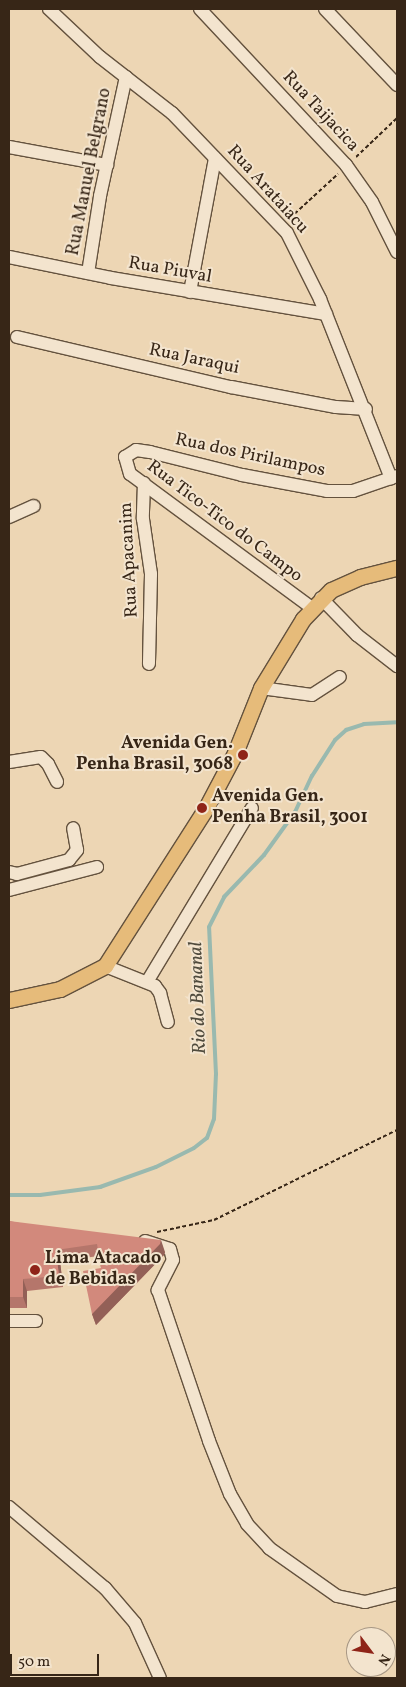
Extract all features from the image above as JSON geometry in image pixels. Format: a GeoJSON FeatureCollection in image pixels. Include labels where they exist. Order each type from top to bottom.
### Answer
{"type":"FeatureCollection","features":[{"type":"Feature","properties":{"kind":"main road"},"geometry":{"type":"LineString","coordinates":[[9,1000],[60,989],[105,966],[206,808],[235,753],[261,688],[288,640],[317,603],[331,590],[360,577],[397,568]]}},
{"type":"Feature","properties":{"kind":"street","name":"Rua Arataiacu"},"geometry":{"type":"LineString","coordinates":[[49,9],[84,44],[172,113],[280,225],[300,254],[394,477]]}},
{"type":"Feature","properties":{"kind":"street","name":"Rua Taijacica"},"geometry":{"type":"LineString","coordinates":[[200,9],[346,165],[372,202],[397,252]]}},
{"type":"Feature","properties":{"kind":"street"},"geometry":{"type":"LineString","coordinates":[[325,9],[397,85]]}},
{"type":"Feature","properties":{"kind":"street","name":"Rua Manuel Belgrano"},"geometry":{"type":"LineString","coordinates":[[88,273],[107,165],[126,77]]}},
{"type":"Feature","properties":{"kind":"street"},"geometry":{"type":"LineString","coordinates":[[9,147],[107,165]]}},
{"type":"Feature","properties":{"kind":"street"},"geometry":{"type":"LineString","coordinates":[[190,292],[215,158]]}},
{"type":"Feature","properties":{"kind":"street","name":"Rua Piuval"},"geometry":{"type":"LineString","coordinates":[[9,257],[190,292],[326,314]]}},
{"type":"Feature","properties":{"kind":"street","name":"Rua Jaraqui"},"geometry":{"type":"LineString","coordinates":[[17,337],[231,387],[336,407],[366,409]]}},
{"type":"Feature","properties":{"kind":"street","name":"Rua dos Pirilampos"},"geometry":{"type":"LineString","coordinates":[[125,457],[136,450],[150,452],[327,491],[353,491],[394,477]]}},
{"type":"Feature","properties":{"kind":"street","name":"Rua Tico-Tico do Campo"},"geometry":{"type":"LineString","coordinates":[[125,457],[130,474],[317,603],[397,666]]}},
{"type":"Feature","properties":{"kind":"street","name":"Rua Apacanim"},"geometry":{"type":"LineString","coordinates":[[144,483],[143,520],[152,574],[149,664]]}},
{"type":"Feature","properties":{"kind":"street"},"geometry":{"type":"LineString","coordinates":[[9,517],[34,506]]}},
{"type":"Feature","properties":{"kind":"street"},"geometry":{"type":"LineString","coordinates":[[261,688],[312,694],[340,677]]}},
{"type":"Feature","properties":{"kind":"street"},"geometry":{"type":"LineString","coordinates":[[9,762],[40,757],[48,764],[57,782]]}},
{"type":"Feature","properties":{"kind":"street"},"geometry":{"type":"LineString","coordinates":[[147,982],[252,808]]}},
{"type":"Feature","properties":{"kind":"street"},"geometry":{"type":"LineString","coordinates":[[9,872],[17,874],[68,860],[77,850],[73,828]]}},
{"type":"Feature","properties":{"kind":"street"},"geometry":{"type":"LineString","coordinates":[[9,890],[97,867]]}},
{"type":"Feature","properties":{"kind":"street"},"geometry":{"type":"LineString","coordinates":[[105,966],[147,982],[160,993],[168,1022]]}},
{"type":"Feature","properties":{"kind":"street"},"geometry":{"type":"LineString","coordinates":[[129,1238],[160,1244],[170,1249],[173,1260],[158,1290],[209,1441],[230,1494],[247,1524],[269,1548],[337,1596],[366,1602],[397,1594]]}},
{"type":"Feature","properties":{"kind":"street"},"geometry":{"type":"LineString","coordinates":[[9,1320],[36,1321]]}},
{"type":"Feature","properties":{"kind":"street"},"geometry":{"type":"LineString","coordinates":[[9,1507],[117,1602],[136,1623],[160,1678]]}},
{"type":"Feature","properties":{"kind":"path"},"geometry":{"type":"LineString","coordinates":[[280,225],[397,118]]}},
{"type":"Feature","properties":{"kind":"path"},"geometry":{"type":"LineString","coordinates":[[129,1238],[214,1220],[397,1130]]}},
{"type":"Feature","properties":{"kind":"building","name":"Lima Atacado de Bebidas"},"geometry":{"type":"Polygon","coordinates":[[[9,1221],[161,1240],[160,1244],[92,1314],[83,1271],[101,1268],[97,1244],[56,1250],[59,1276],[23,1279],[23,1297],[9,1297],[9,1221]]]}},
{"type":"Feature","properties":{"kind":"waterway","name":"Rio do Bananal"},"geometry":{"type":"LineString","coordinates":[[9,1195],[40,1195],[100,1187],[156,1167],[194,1148],[207,1138],[214,1119],[216,1074],[209,927],[224,897],[264,855],[295,812],[312,776],[335,740],[346,730],[364,724],[397,722]]}},
{"type":"Feature","properties":{"kind":"place","name":"Avenida Gen. Penha Brasil, 3068"},"geometry":{"type":"Point","coordinates":[243,755]}},
{"type":"Feature","properties":{"kind":"place","name":"Avenida Gen. Penha Brasil, 3001"},"geometry":{"type":"Point","coordinates":[202,808]}},
{"type":"Feature","properties":{"kind":"place","name":"Lima Atacado de Bebidas"},"geometry":{"type":"Point","coordinates":[35,1270]}}]}
